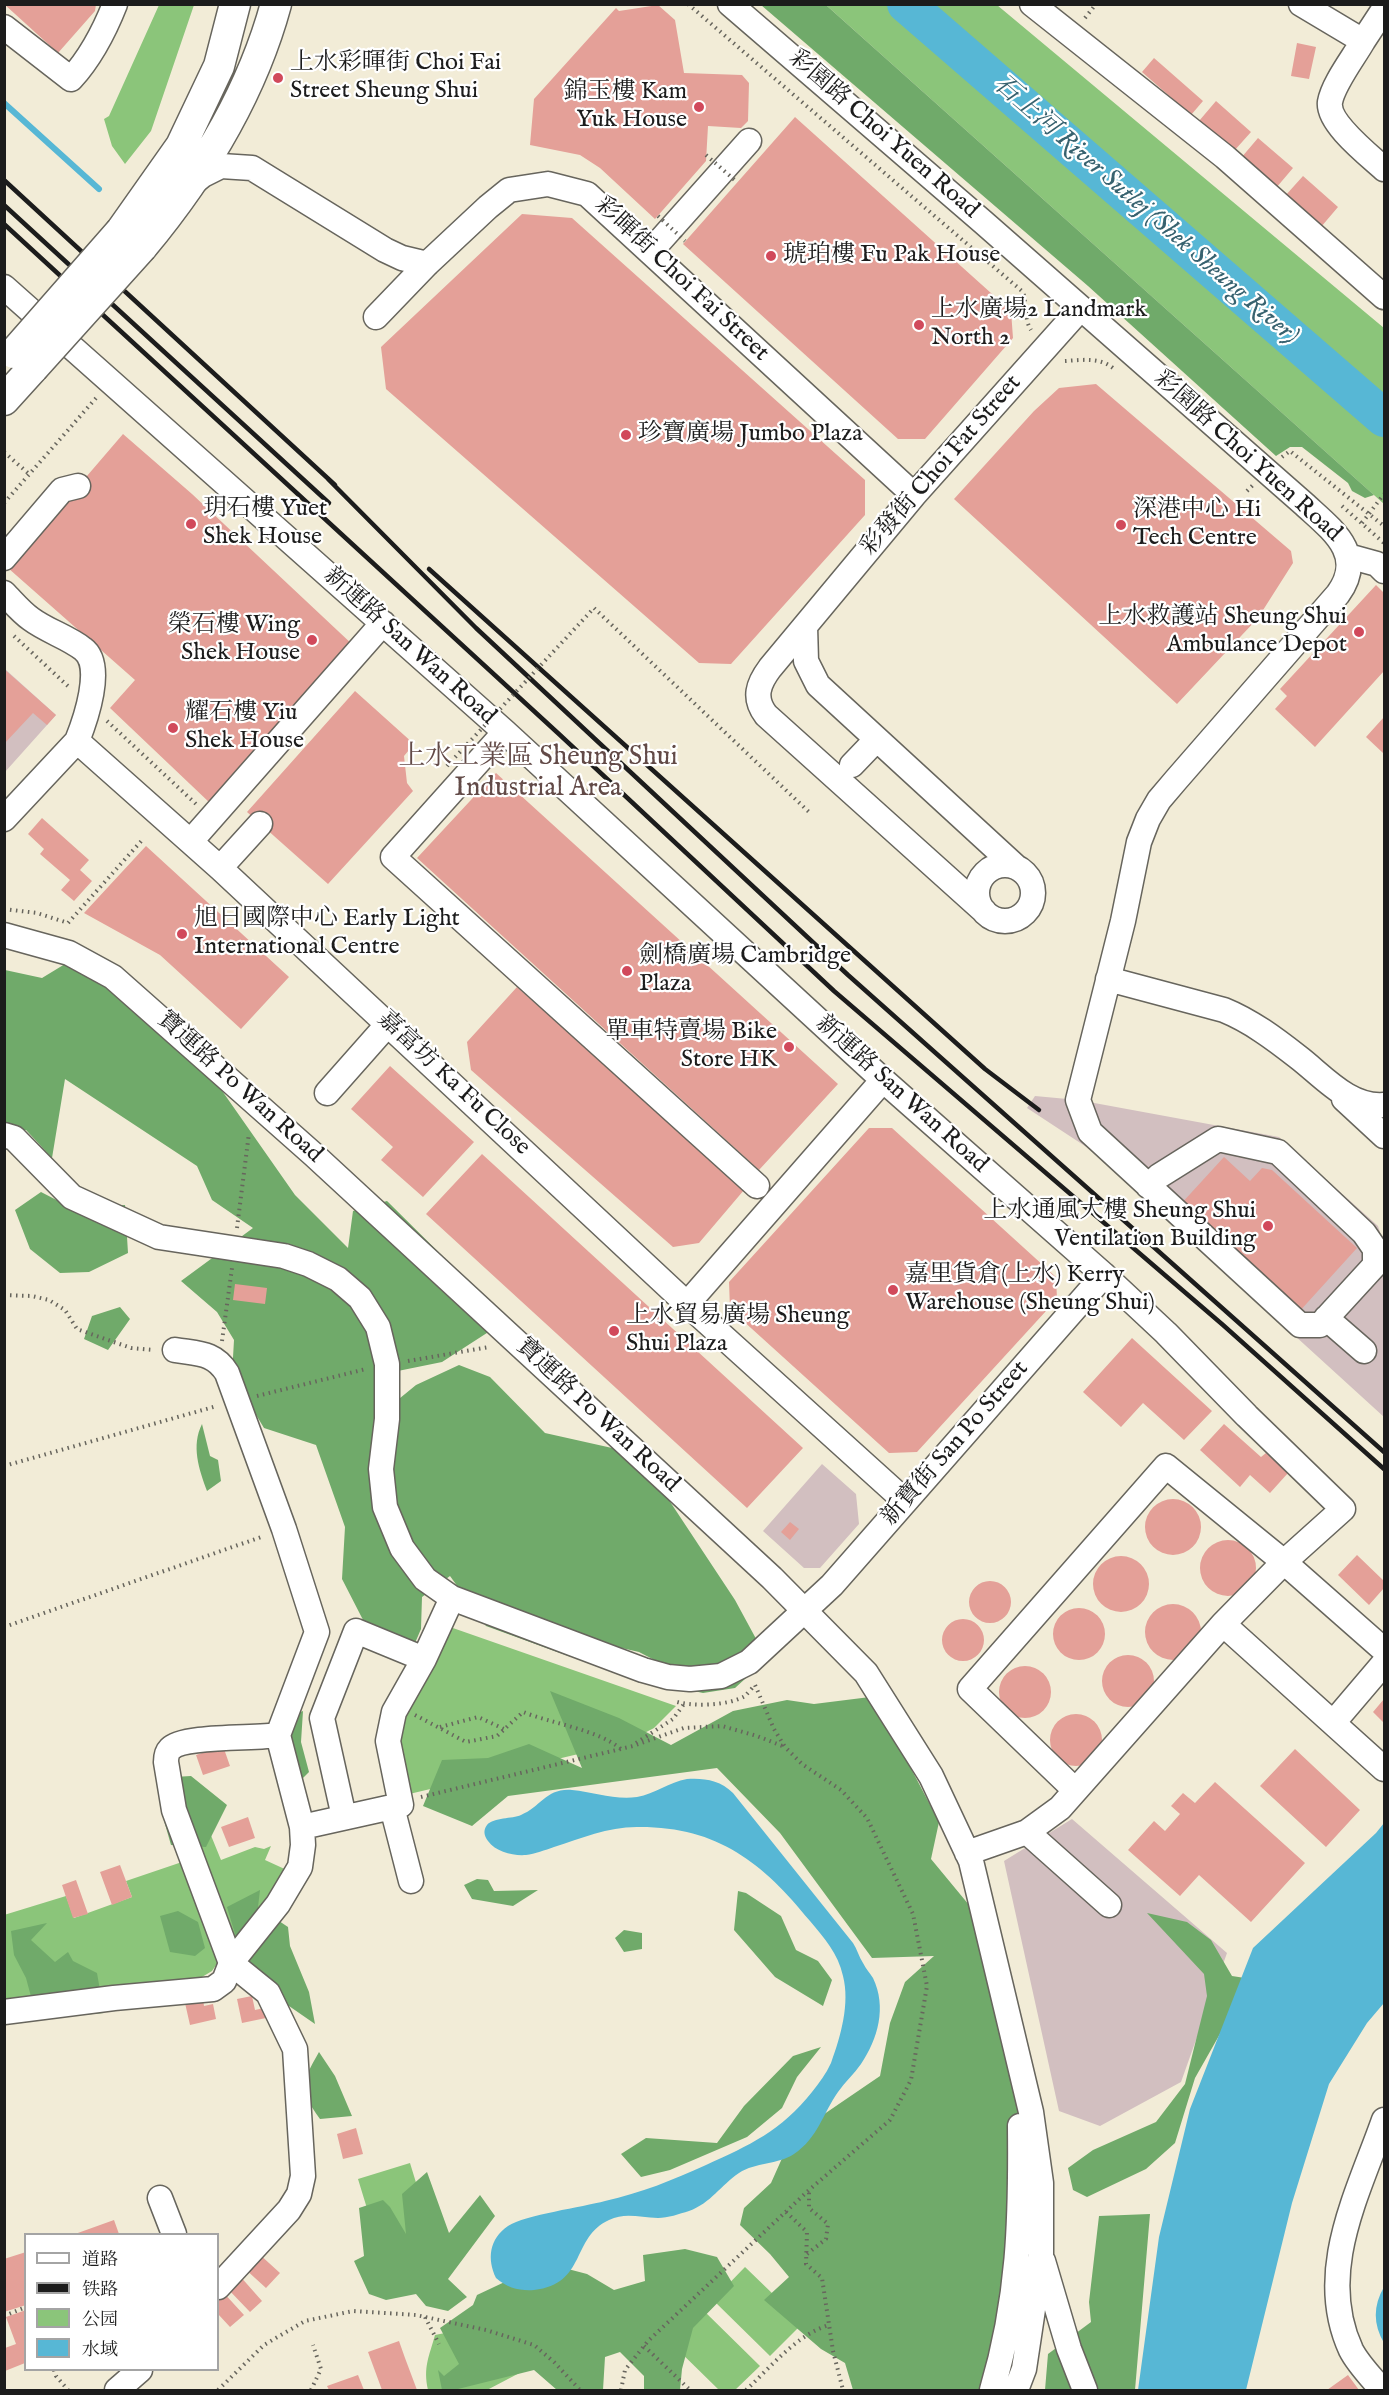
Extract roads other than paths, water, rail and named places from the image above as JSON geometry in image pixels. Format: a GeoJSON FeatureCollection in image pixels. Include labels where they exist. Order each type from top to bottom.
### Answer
{"type":"FeatureCollection","features":[{"type":"Feature","properties":{"kind":"main road"},"geometry":{"type":"LineString","coordinates":[[131,239],[181,146],[219,66],[235,4]]}},
{"type":"Feature","properties":{"kind":"main road"},"geometry":{"type":"LineString","coordinates":[[4,400],[17,361],[131,239],[192,183],[220,138],[250,80],[276,4]]}},
{"type":"Feature","properties":{"kind":"street"},"geometry":{"type":"LineString","coordinates":[[4,27],[71,79],[83,66],[101,37],[115,4]]}},
{"type":"Feature","properties":{"kind":"street","name":"彩園路 Choi Yuen Road"},"geometry":{"type":"LineString","coordinates":[[730,4],[1081,308],[1339,536],[1348,556],[1377,564],[1384,571]]}},
{"type":"Feature","properties":{"kind":"street"},"geometry":{"type":"LineString","coordinates":[[1032,4],[1225,157],[1384,297]]}},
{"type":"Feature","properties":{"kind":"street"},"geometry":{"type":"LineString","coordinates":[[1301,4],[1364,41]]}},
{"type":"Feature","properties":{"kind":"street"},"geometry":{"type":"LineString","coordinates":[[1384,9],[1334,93],[1330,104],[1331,113],[1338,124],[1384,169]]}},
{"type":"Feature","properties":{"kind":"street"},"geometry":{"type":"LineString","coordinates":[[650,252],[749,141]]}},
{"type":"Feature","properties":{"kind":"street"},"geometry":{"type":"LineString","coordinates":[[192,183],[221,166],[252,168],[385,250],[402,258],[427,264]]}},
{"type":"Feature","properties":{"kind":"street","name":"彩暉街 Choi Fai Street"},"geometry":{"type":"LineString","coordinates":[[376,317],[427,264],[509,190],[548,184],[587,194],[915,495]]}},
{"type":"Feature","properties":{"kind":"street","name":"新運路 San Wan Road"},"geometry":{"type":"LineString","coordinates":[[4,287],[505,732],[883,1080],[1104,1275],[1166,1333],[1343,1509],[1284,1562]]}},
{"type":"Feature","properties":{"kind":"street","name":"彩發街 Choi Fat Street"},"geometry":{"type":"LineString","coordinates":[[805,626],[806,661],[811,674],[827,696],[1029,878],[1034,896],[1031,905],[1018,918],[999,921],[984,911],[766,715],[759,706],[759,687],[766,673],[805,626],[915,495],[1081,308]]}},
{"type":"Feature","properties":{"kind":"street"},"geometry":{"type":"LineString","coordinates":[[4,558],[62,490],[78,486]]}},
{"type":"Feature","properties":{"kind":"street"},"geometry":{"type":"LineString","coordinates":[[1148,1186],[1159,1176],[1218,1139],[1278,1152],[1364,1233],[1374,1250],[1375,1265],[1320,1325],[1300,1325],[1148,1186],[1089,1132],[1078,1100],[1139,842],[1148,819],[1159,800],[1345,585],[1348,556]]}},
{"type":"Feature","properties":{"kind":"street"},"geometry":{"type":"LineString","coordinates":[[4,593],[31,619],[85,650],[92,661],[92,685],[86,717],[77,741],[4,819]]}},
{"type":"Feature","properties":{"kind":"street"},"geometry":{"type":"LineString","coordinates":[[191,841],[383,623]]}},
{"type":"Feature","properties":{"kind":"street"},"geometry":{"type":"LineString","coordinates":[[505,732],[393,857],[757,1186]]}},
{"type":"Feature","properties":{"kind":"street"},"geometry":{"type":"LineString","coordinates":[[852,765],[876,740]]}},
{"type":"Feature","properties":{"kind":"street","name":"嘉富坊 Ka Fu Close"},"geometry":{"type":"LineString","coordinates":[[77,741],[191,841],[687,1304],[905,1502]]}},
{"type":"Feature","properties":{"kind":"street"},"geometry":{"type":"LineString","coordinates":[[220,868],[260,824]]}},
{"type":"Feature","properties":{"kind":"street"},"geometry":{"type":"LineString","coordinates":[[984,911],[979,904],[977,894],[982,877],[997,866],[1015,866]]}},
{"type":"Feature","properties":{"kind":"street","name":"寶運路 Po Wan Road"},"geometry":{"type":"LineString","coordinates":[[4,936],[69,953],[113,977],[340,1179],[806,1611],[866,1673],[931,1776],[967,1853],[1031,2112],[1041,2183],[1041,2256],[1026,2358],[1016,2391]]}},
{"type":"Feature","properties":{"kind":"street"},"geometry":{"type":"LineString","coordinates":[[1108,979],[1224,1010],[1238,1016],[1300,1059],[1384,1136]]}},
{"type":"Feature","properties":{"kind":"street"},"geometry":{"type":"LineString","coordinates":[[327,1093],[388,1024]]}},
{"type":"Feature","properties":{"kind":"street"},"geometry":{"type":"LineString","coordinates":[[687,1304],[883,1080]]}},
{"type":"Feature","properties":{"kind":"street"},"geometry":{"type":"LineString","coordinates":[[1333,1088],[1377,1106],[1384,1105]]}},
{"type":"Feature","properties":{"kind":"street","name":"新寶街 San Po Street"},"geometry":{"type":"LineString","coordinates":[[4,1135],[14,1138],[72,1197],[159,1237],[284,1256],[308,1264],[338,1279],[360,1298],[378,1327],[387,1364],[387,1419],[381,1470],[385,1507],[402,1548],[425,1579],[452,1598],[643,1670],[668,1677],[690,1679],[721,1676],[749,1662],[806,1611],[832,1585],[1104,1275]]}},
{"type":"Feature","properties":{"kind":"street"},"geometry":{"type":"LineString","coordinates":[[1326,1318],[1364,1352]]}},
{"type":"Feature","properties":{"kind":"street"},"geometry":{"type":"LineString","coordinates":[[4,2012],[114,1998],[213,1989],[224,1981],[231,1963],[278,1904],[300,1867],[303,1845],[302,1827],[278,1735],[317,1632],[284,1529],[227,1373],[220,1362],[209,1356],[175,1350]]}},
{"type":"Feature","properties":{"kind":"street"},"geometry":{"type":"LineString","coordinates":[[1075,1791],[970,1689],[1166,1466],[1284,1562],[1384,1650]]}},
{"type":"Feature","properties":{"kind":"street"},"geometry":{"type":"LineString","coordinates":[[967,1853],[1027,1832],[1060,1808],[1222,1624],[1284,1562]]}},
{"type":"Feature","properties":{"kind":"street"},"geometry":{"type":"LineString","coordinates":[[411,1881],[396,1804],[388,1741],[394,1712],[424,1659],[452,1598]]}},
{"type":"Feature","properties":{"kind":"street"},"geometry":{"type":"LineString","coordinates":[[1222,1624],[1384,1769]]}},
{"type":"Feature","properties":{"kind":"street"},"geometry":{"type":"LineString","coordinates":[[344,1817],[322,1718],[356,1631],[424,1659]]}},
{"type":"Feature","properties":{"kind":"street"},"geometry":{"type":"LineString","coordinates":[[1334,1723],[1384,1663]]}},
{"type":"Feature","properties":{"kind":"street"},"geometry":{"type":"LineString","coordinates":[[219,2286],[289,2210],[299,2194],[303,2176],[295,2049],[268,1993],[231,1963],[174,1810],[166,1762],[170,1749],[192,1740],[248,1739],[278,1735]]}},
{"type":"Feature","properties":{"kind":"street"},"geometry":{"type":"LineString","coordinates":[[302,1827],[396,1804]]}},
{"type":"Feature","properties":{"kind":"street"},"geometry":{"type":"LineString","coordinates":[[1027,1832],[1109,1905]]}},
{"type":"Feature","properties":{"kind":"street","name":"寶運路 Po Wan Road"},"geometry":{"type":"LineString","coordinates":[[992,2391],[1011,2312],[1017,2254],[1020,2200],[1019,2099],[1014,2039]]}},
{"type":"Feature","properties":{"kind":"street"},"geometry":{"type":"LineString","coordinates":[[1382,2391],[1352,2352],[1340,2320],[1336,2284],[1340,2246],[1384,2120]]}},
{"type":"Feature","properties":{"kind":"street"},"geometry":{"type":"LineString","coordinates":[[160,2198],[173,2233]]}},
{"type":"Feature","properties":{"kind":"street"},"geometry":{"type":"LineString","coordinates":[[1041,2256],[1053,2289],[1069,2349],[1085,2391]]}},
{"type":"Feature","properties":{"kind":"street"},"geometry":{"type":"LineString","coordinates":[[117,2391],[139,2371]]}},
{"type":"Feature","properties":{"kind":"water"},"geometry":{"type":"Polygon","coordinates":[[[687,1779],[712,1781],[723,1785],[733,1793],[853,1943],[877,1989],[880,2011],[876,2033],[861,2064],[838,2092],[815,2133],[794,2154],[781,2160],[746,2169],[710,2199],[689,2211],[662,2218],[627,2216],[609,2220],[589,2237],[571,2270],[563,2279],[551,2286],[534,2290],[514,2288],[496,2278],[491,2264],[493,2243],[508,2226],[527,2218],[644,2190],[694,2171],[751,2143],[776,2127],[800,2106],[825,2075],[835,2053],[845,2008],[845,1986],[838,1960],[825,1940],[792,1900],[775,1882],[737,1852],[716,1841],[693,1834],[640,1827],[618,1828],[596,1833],[526,1855],[500,1851],[491,1845],[485,1835],[485,1829],[490,1822],[528,1812],[550,1795],[563,1790],[629,1798],[687,1779]]]}},
{"type":"Feature","properties":{"kind":"water"},"geometry":{"type":"Polygon","coordinates":[[[1384,1823],[1384,2003],[1367,2023],[1329,2084],[1292,2203],[1246,2390],[1138,2390],[1159,2237],[1190,2109],[1253,1948],[1384,1823]]]}},
{"type":"Feature","properties":{"kind":"water"},"geometry":{"type":"Polygon","coordinates":[[[1384,2287],[1384,2343],[1376,2322],[1376,2308],[1384,2287]]]}},
{"type":"Feature","properties":{"kind":"waterway","name":"石上河 River Sutlej (Shek Sheung River)"},"geometry":{"type":"LineString","coordinates":[[906,4],[1384,418]]}},
{"type":"Feature","properties":{"kind":"waterway"},"geometry":{"type":"LineString","coordinates":[[4,103],[99,189]]}},
{"type":"Feature","properties":{"kind":"railway"},"geometry":{"type":"LineString","coordinates":[[4,180],[335,485]]}},
{"type":"Feature","properties":{"kind":"railway"},"geometry":{"type":"LineString","coordinates":[[4,205],[329,503]]}},
{"type":"Feature","properties":{"kind":"railway"},"geometry":{"type":"LineString","coordinates":[[4,224],[560,735],[834,991],[1223,1325],[1384,1469]]}},
{"type":"Feature","properties":{"kind":"railway"},"geometry":{"type":"LineString","coordinates":[[328,479],[476,628],[848,975],[1384,1452]]}},
{"type":"Feature","properties":{"kind":"railway"},"geometry":{"type":"LineString","coordinates":[[429,569],[985,1069],[1039,1110]]}},
{"type":"Feature","properties":{"kind":"place","name":"上水彩暉街 Choi Fai Street Sheung Shui"},"geometry":{"type":"Point","coordinates":[278,78]}},
{"type":"Feature","properties":{"kind":"place","name":"錦玉樓 Kam Yuk House"},"geometry":{"type":"Point","coordinates":[699,107]}},
{"type":"Feature","properties":{"kind":"place","name":"琥珀樓 Fu Pak House"},"geometry":{"type":"Point","coordinates":[771,256]}},
{"type":"Feature","properties":{"kind":"place","name":"上水廣場2 Landmark North 2"},"geometry":{"type":"Point","coordinates":[919,325]}},
{"type":"Feature","properties":{"kind":"place","name":"珍寶廣場 Jumbo Plaza"},"geometry":{"type":"Point","coordinates":[626,435]}},
{"type":"Feature","properties":{"kind":"place","name":"玥石樓 Yuet Shek House"},"geometry":{"type":"Point","coordinates":[191,524]}},
{"type":"Feature","properties":{"kind":"place","name":"深港中心 Hi Tech Centre"},"geometry":{"type":"Point","coordinates":[1121,525]}},
{"type":"Feature","properties":{"kind":"place","name":"上水救護站 Sheung Shui Ambulance Depot"},"geometry":{"type":"Point","coordinates":[1359,632]}},
{"type":"Feature","properties":{"kind":"place","name":"榮石樓 Wing Shek House"},"geometry":{"type":"Point","coordinates":[312,640]}},
{"type":"Feature","properties":{"kind":"place","name":"耀石樓 Yiu Shek House"},"geometry":{"type":"Point","coordinates":[173,728]}},
{"type":"Feature","properties":{"kind":"place","name":"旭日國際中心 Early Light International Centre"},"geometry":{"type":"Point","coordinates":[182,934]}},
{"type":"Feature","properties":{"kind":"place","name":"劍橋廣場 Cambridge Plaza"},"geometry":{"type":"Point","coordinates":[627,971]}},
{"type":"Feature","properties":{"kind":"place","name":"單車特賣場 Bike Store HK"},"geometry":{"type":"Point","coordinates":[789,1047]}},
{"type":"Feature","properties":{"kind":"place","name":"上水通風大樓 Sheung Shui Ventilation Building"},"geometry":{"type":"Point","coordinates":[1268,1226]}},
{"type":"Feature","properties":{"kind":"place","name":"嘉里貨倉(上水) Kerry Warehouse (Sheung Shui)"},"geometry":{"type":"Point","coordinates":[893,1290]}},
{"type":"Feature","properties":{"kind":"place","name":"上水貿易廣場 Sheung Shui Plaza"},"geometry":{"type":"Point","coordinates":[614,1331]}},
{"type":"Feature","properties":{"kind":"district","name":"上水工業區 Sheung Shui Industrial Area"},"geometry":{"type":"Point","coordinates":[538,774]}}]}
